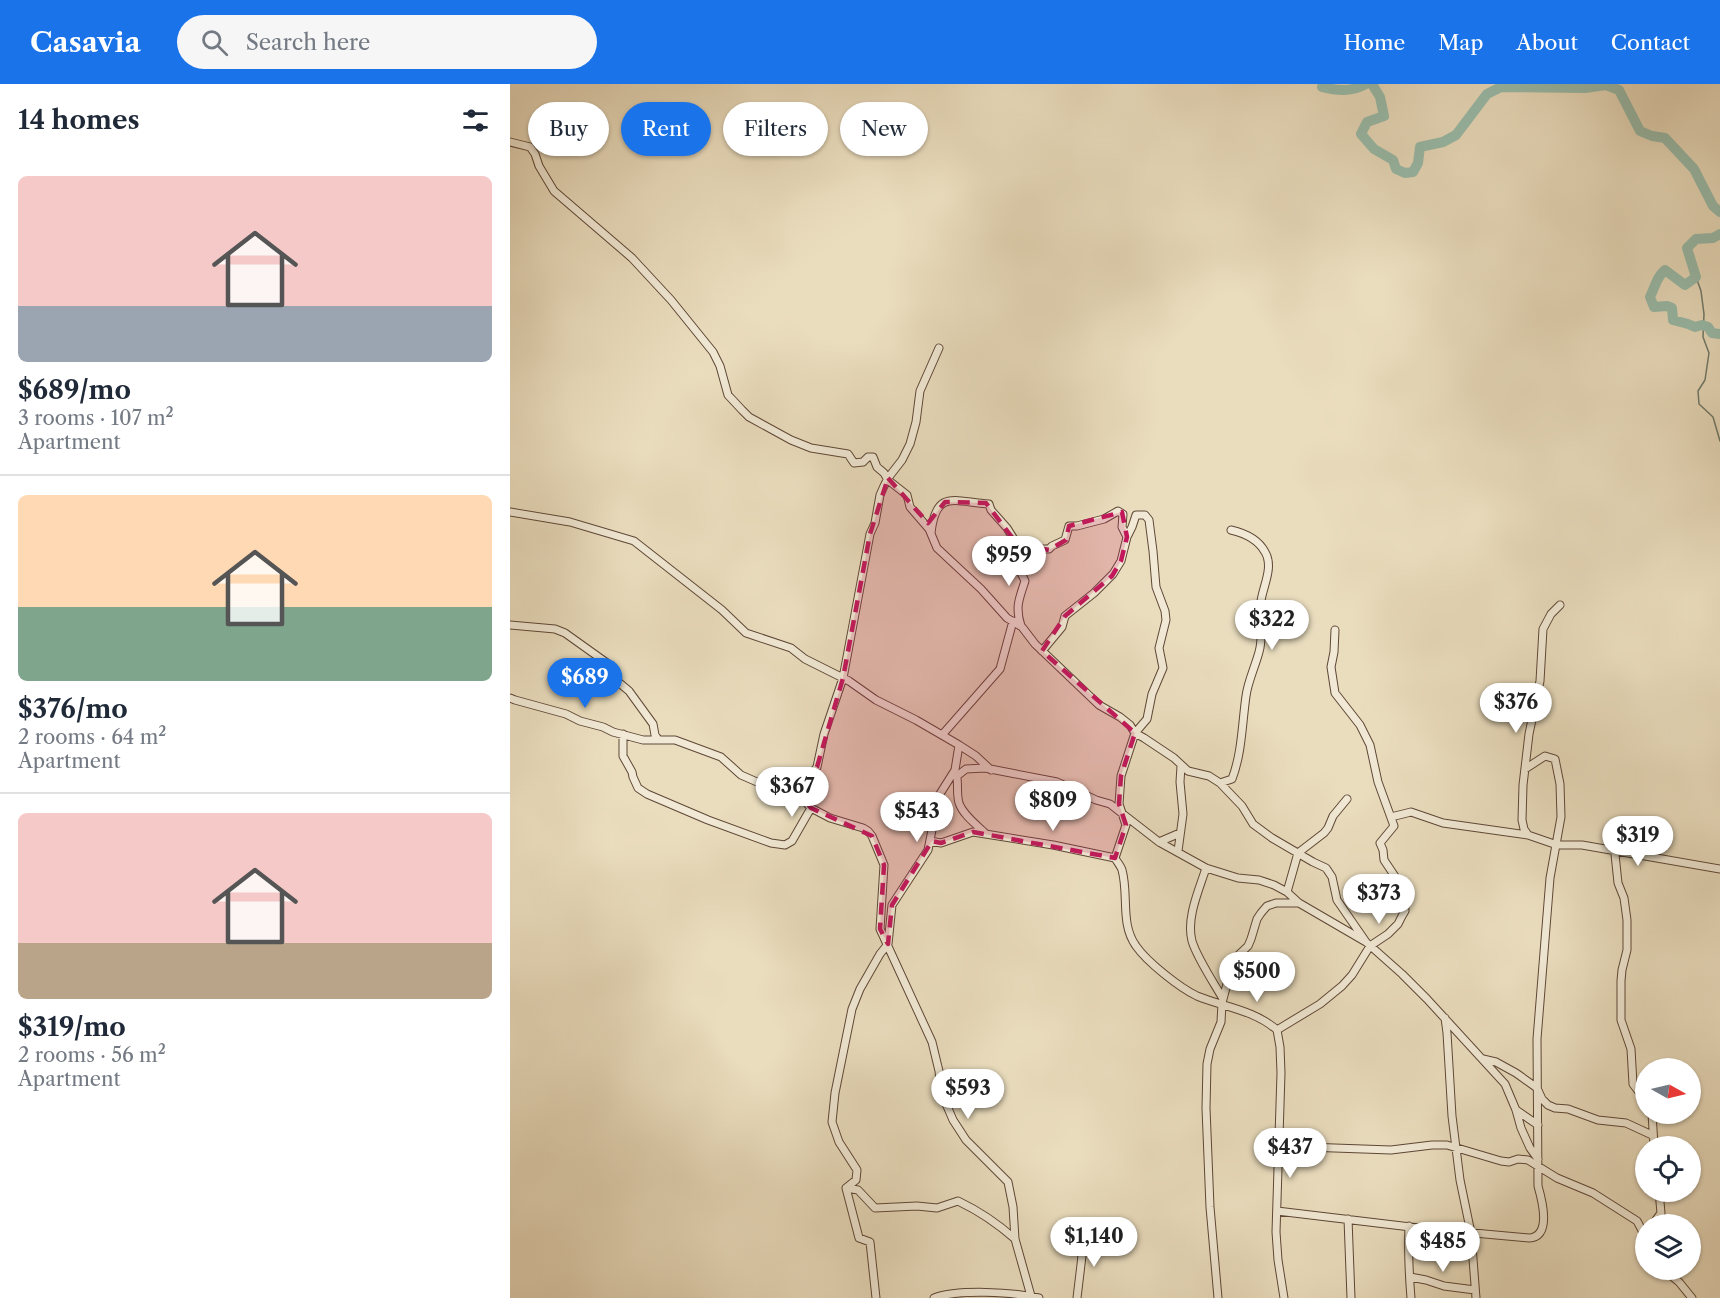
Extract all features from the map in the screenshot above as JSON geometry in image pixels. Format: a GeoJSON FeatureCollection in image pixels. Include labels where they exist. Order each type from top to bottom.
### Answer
{"type":"FeatureCollection","features":[{"type":"Feature","properties":{"kind":"street"},"geometry":{"type":"LineString","coordinates":[[510,142],[530,147],[554,191],[632,258],[672,300],[713,352],[720,366],[728,394],[749,417],[811,448],[848,454],[854,463],[863,462],[872,457],[888,480],[907,495],[910,507],[931,533],[937,549],[981,589],[1007,618],[1022,627],[1042,651],[1098,705],[1130,725],[1135,733],[1174,758],[1188,771],[1209,776],[1220,783],[1242,806],[1253,824],[1272,838],[1328,870],[1332,877],[1337,900],[1368,944]]}},
{"type":"Feature","properties":{"kind":"street"},"geometry":{"type":"LineString","coordinates":[[798,793],[817,767],[820,746],[843,678],[870,534],[875,523],[880,495],[910,444],[920,391],[939,348]]}},
{"type":"Feature","properties":{"kind":"street"},"geometry":{"type":"LineString","coordinates":[[931,533],[934,514],[940,504],[949,500],[989,504],[991,510],[1017,544],[1017,565],[1024,581],[1017,612],[1022,627]]}},
{"type":"Feature","properties":{"kind":"street"},"geometry":{"type":"LineString","coordinates":[[1017,544],[1049,549],[1065,540],[1069,526],[1104,519],[1118,511],[1123,514],[1122,527],[1127,537]]}},
{"type":"Feature","properties":{"kind":"street"},"geometry":{"type":"LineString","coordinates":[[510,513],[570,522],[634,541],[722,610],[746,633],[791,648],[805,659],[843,678],[876,700],[942,735],[976,756],[991,770]]}},
{"type":"Feature","properties":{"kind":"street"},"geometry":{"type":"LineString","coordinates":[[1042,651],[1062,627],[1065,616],[1113,574],[1121,561],[1136,515],[1145,515],[1149,520],[1154,551],[1155,586],[1165,611],[1166,620],[1159,648],[1163,668],[1152,694],[1147,719],[1135,733],[1124,766],[1118,794],[1126,825],[1115,858]]}},
{"type":"Feature","properties":{"kind":"street"},"geometry":{"type":"LineString","coordinates":[[1220,783],[1232,778],[1237,760],[1246,693],[1260,645],[1261,603],[1268,572],[1265,551],[1249,536],[1231,530]]}},
{"type":"Feature","properties":{"kind":"street"},"geometry":{"type":"LineString","coordinates":[[1528,835],[1522,820],[1523,785],[1529,734],[1540,681],[1543,629],[1551,614],[1560,605]]}},
{"type":"Feature","properties":{"kind":"street"},"geometry":{"type":"LineString","coordinates":[[942,735],[1000,669],[1013,621]]}},
{"type":"Feature","properties":{"kind":"street"},"geometry":{"type":"LineString","coordinates":[[510,625],[555,629],[565,633],[607,663],[617,681],[629,691],[653,724],[658,739]]}},
{"type":"Feature","properties":{"kind":"street"},"geometry":{"type":"LineString","coordinates":[[1277,1030],[1320,1004],[1342,986],[1352,975],[1368,944],[1398,924],[1405,910],[1404,890],[1384,860],[1380,843],[1394,826],[1378,782],[1370,745],[1360,725],[1335,693],[1331,668],[1335,630]]}},
{"type":"Feature","properties":{"kind":"street"},"geometry":{"type":"LineString","coordinates":[[510,698],[566,714],[613,732],[643,740],[675,740],[721,757],[741,775],[757,782],[798,793],[811,808],[830,818],[863,828],[872,836],[884,866],[880,929],[932,1042],[941,1092],[953,1120],[966,1140],[1008,1182],[1013,1207],[1014,1239],[1035,1297],[981,1293],[946,1294],[934,1298]]}},
{"type":"Feature","properties":{"kind":"street"},"geometry":{"type":"LineString","coordinates":[[622,734],[623,756],[638,788],[708,820],[771,843],[785,845],[792,841],[811,808]]}},
{"type":"Feature","properties":{"kind":"street"},"geometry":{"type":"LineString","coordinates":[[959,746],[956,773],[959,804],[986,833]]}},
{"type":"Feature","properties":{"kind":"street"},"geometry":{"type":"LineString","coordinates":[[1277,1211],[1529,1239],[1540,1235],[1543,1205],[1538,1185],[1537,1039],[1550,878],[1561,815],[1560,784],[1556,761],[1552,757],[1545,756],[1525,769]]}},
{"type":"Feature","properties":{"kind":"street"},"geometry":{"type":"LineString","coordinates":[[1178,851],[1183,814],[1181,766]]}},
{"type":"Feature","properties":{"kind":"street"},"geometry":{"type":"LineString","coordinates":[[846,1188],[856,1180],[857,1170],[836,1133],[832,1115],[855,998],[888,944],[892,905],[926,855],[937,816],[938,797],[956,773],[966,769],[991,770],[1058,782],[1110,804],[1159,842],[1206,868],[1239,878],[1266,881],[1368,944],[1402,974],[1505,1084],[1521,1128],[1538,1162],[1557,1178],[1593,1193],[1635,1220]]}},
{"type":"Feature","properties":{"kind":"street"},"geometry":{"type":"LineString","coordinates":[[1287,892],[1298,853],[1324,833],[1333,816],[1347,799]]}},
{"type":"Feature","properties":{"kind":"street"},"geometry":{"type":"LineString","coordinates":[[1390,818],[1411,812],[1443,822],[1528,835],[1557,845],[1582,845],[1720,869]]}},
{"type":"Feature","properties":{"kind":"street"},"geometry":{"type":"LineString","coordinates":[[930,841],[941,843],[973,832],[986,833],[1115,858],[1122,868],[1125,910],[1131,938],[1146,958],[1186,990],[1199,996],[1222,1001],[1257,1016],[1277,1030],[1281,1073],[1276,1232],[1284,1298]]}},
{"type":"Feature","properties":{"kind":"street"},"geometry":{"type":"LineString","coordinates":[[1159,842],[1180,833]]}},
{"type":"Feature","properties":{"kind":"street"},"geometry":{"type":"LineString","coordinates":[[1613,835],[1618,883],[1624,898],[1627,920],[1627,950],[1621,981],[1621,1020],[1631,1049],[1635,1087]]}},
{"type":"Feature","properties":{"kind":"street"},"geometry":{"type":"LineString","coordinates":[[1206,868],[1192,913],[1191,934],[1192,942],[1222,1001]]}},
{"type":"Feature","properties":{"kind":"street"},"geometry":{"type":"LineString","coordinates":[[1218,1298],[1210,1207],[1206,1108],[1208,1057],[1221,1022],[1222,1001],[1230,963],[1248,946],[1257,920],[1267,906],[1276,903],[1299,903]]}},
{"type":"Feature","properties":{"kind":"street"},"geometry":{"type":"LineString","coordinates":[[1410,1277],[1476,1294],[1471,1233],[1452,1116],[1445,1018]]}},
{"type":"Feature","properties":{"kind":"street"},"geometry":{"type":"LineString","coordinates":[[1483,1059],[1506,1067],[1537,1088],[1542,1099],[1555,1108],[1568,1109],[1598,1120],[1626,1123],[1652,1135],[1652,1124]]}},
{"type":"Feature","properties":{"kind":"street"},"geometry":{"type":"LineString","coordinates":[[1516,1110],[1538,1125]]}},
{"type":"Feature","properties":{"kind":"street"},"geometry":{"type":"LineString","coordinates":[[1278,1146],[1391,1150],[1447,1145],[1501,1161],[1509,1162],[1518,1159],[1538,1162]]}},
{"type":"Feature","properties":{"kind":"street"},"geometry":{"type":"LineString","coordinates":[[846,1188],[858,1190],[875,1208],[916,1206],[937,1208],[958,1201],[1000,1225],[1014,1239]]}},
{"type":"Feature","properties":{"kind":"street"},"geometry":{"type":"LineString","coordinates":[[846,1188],[859,1238],[870,1242],[876,1298]]}},
{"type":"Feature","properties":{"kind":"street"},"geometry":{"type":"LineString","coordinates":[[1348,1219],[1351,1298]]}},
{"type":"Feature","properties":{"kind":"street"},"geometry":{"type":"LineString","coordinates":[[1409,1226],[1410,1266],[1408,1273],[1411,1298]]}},
{"type":"Feature","properties":{"kind":"street"},"geometry":{"type":"LineString","coordinates":[[1075,1243],[1082,1256],[1077,1298]]}},
{"type":"Feature","properties":{"kind":"street"},"geometry":{"type":"LineString","coordinates":[[1677,1280],[1692,1298]]}},
{"type":"Feature","properties":{"kind":"highlighted area"},"geometry":{"type":"Polygon","coordinates":[[[888,478],[928,523],[945,502],[986,503],[1017,544],[1049,550],[1066,540],[1069,526],[1122,512],[1127,537],[1121,561],[1112,576],[1065,616],[1042,651],[1135,733],[1121,776],[1119,804],[1126,825],[1115,858],[973,832],[941,843],[932,841],[892,905],[888,944],[880,929],[884,865],[872,836],[811,808],[798,793],[817,767],[843,678],[870,534],[888,478]]]}},
{"type":"Feature","properties":{"kind":"waterway"},"geometry":{"type":"LineString","coordinates":[[1323,84],[1322,87],[1345,90],[1366,84]]}},
{"type":"Feature","properties":{"kind":"waterway"},"geometry":{"type":"LineString","coordinates":[[1372,84],[1380,97],[1384,116],[1367,122],[1361,134],[1374,149],[1393,160],[1396,169],[1405,173],[1413,172],[1418,163],[1420,147],[1443,142],[1456,135],[1487,94],[1501,87],[1585,88],[1606,85],[1619,90],[1640,131],[1665,138],[1694,169],[1713,206],[1720,212]]}},
{"type":"Feature","properties":{"kind":"waterway"},"geometry":{"type":"LineString","coordinates":[[1720,234],[1713,238],[1696,239],[1687,248],[1696,277],[1685,285],[1665,270],[1650,297],[1654,307],[1672,308],[1673,320],[1695,327],[1702,325],[1708,327],[1712,333],[1720,334]]}},
{"type":"Feature","properties":{"kind":"waterway"},"geometry":{"type":"LineString","coordinates":[[1696,277],[1701,291],[1704,314],[1703,337],[1709,353],[1705,380],[1698,391],[1699,404],[1713,417],[1720,441]]}}]}
